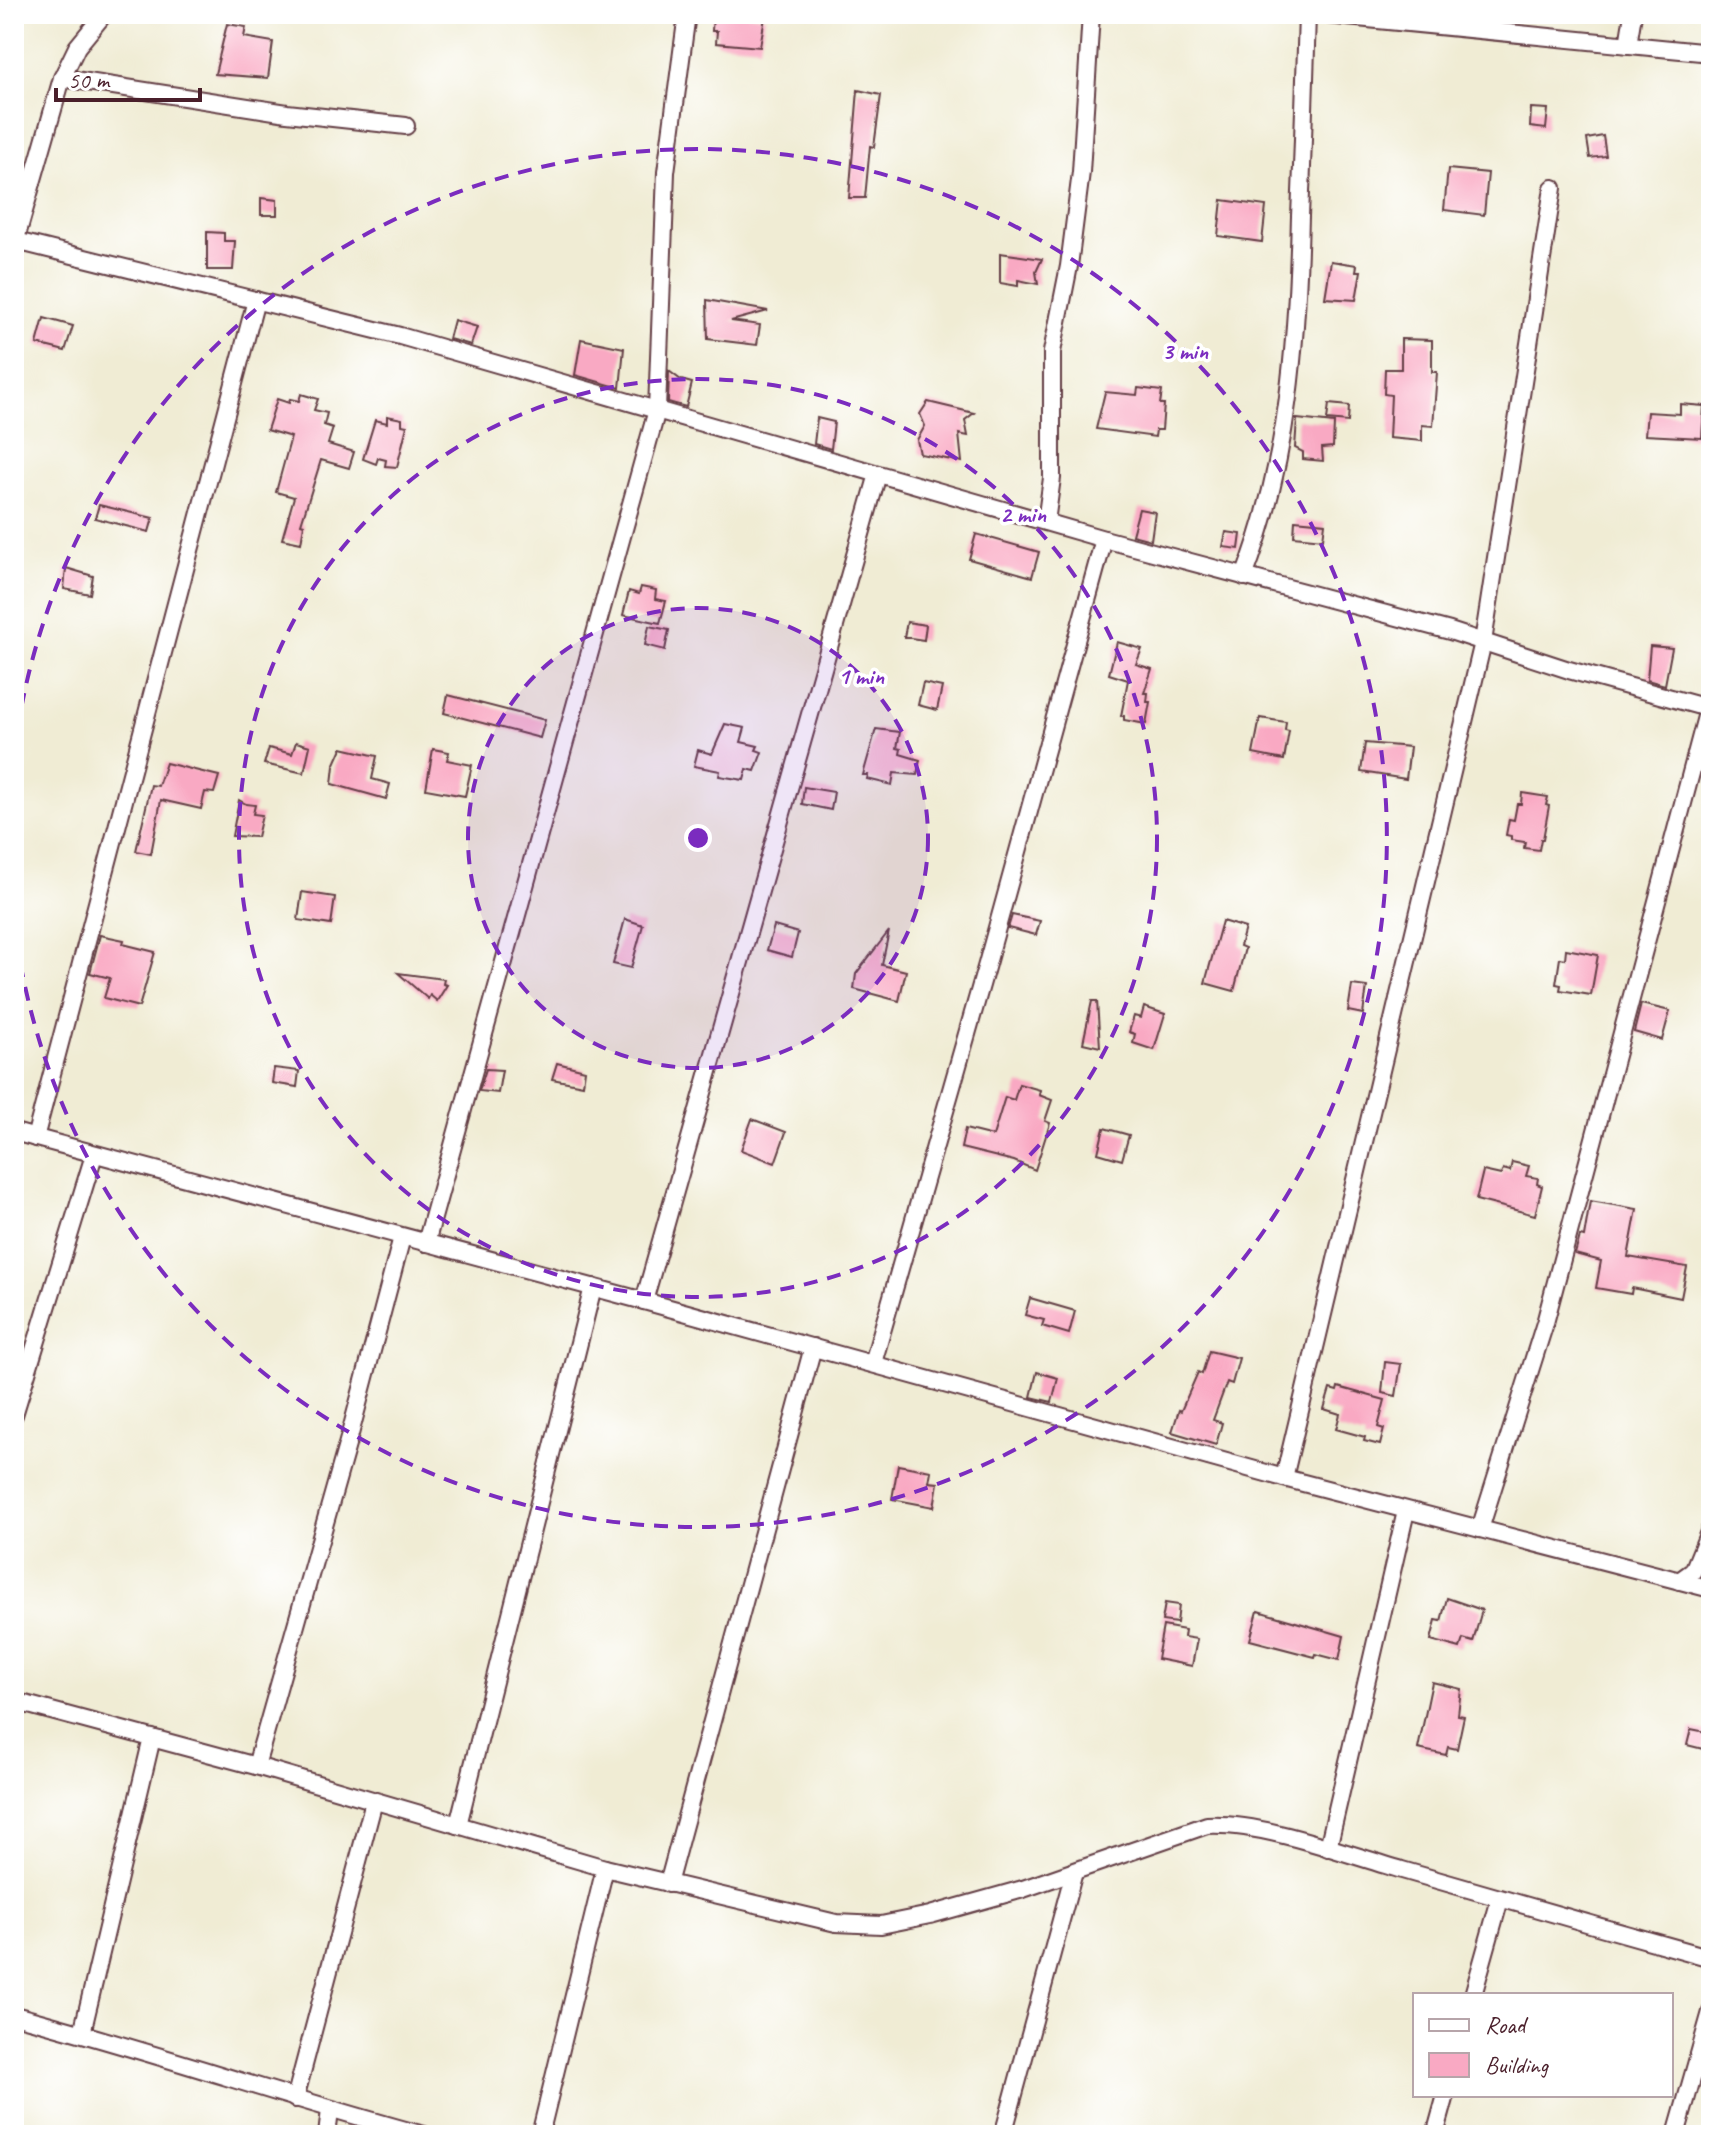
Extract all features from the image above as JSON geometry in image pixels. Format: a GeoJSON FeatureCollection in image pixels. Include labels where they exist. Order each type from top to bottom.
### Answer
{"type":"FeatureCollection","features":[{"type":"Feature","properties":{"kind":"street"},"geometry":{"type":"LineString","coordinates":[[104,14],[77,47],[62,78],[15,244],[400,336],[1104,539],[1450,631],[1569,670],[1710,709],[1545,1323],[1480,1529]]}},
{"type":"Feature","properties":{"kind":"street"},"geometry":{"type":"LineString","coordinates":[[426,1243],[657,410],[666,172],[687,14]]}},
{"type":"Feature","properties":{"kind":"street"},"geometry":{"type":"LineString","coordinates":[[1046,522],[1052,478],[1052,352],[1069,266],[1081,172],[1091,14]]}},
{"type":"Feature","properties":{"kind":"street"},"geometry":{"type":"LineString","coordinates":[[1244,577],[1256,546],[1288,408],[1297,321],[1307,14]]}},
{"type":"Feature","properties":{"kind":"street"},"geometry":{"type":"LineString","coordinates":[[1317,14],[1711,53]]}},
{"type":"Feature","properties":{"kind":"street"},"geometry":{"type":"LineString","coordinates":[[1628,45],[1633,14]]}},
{"type":"Feature","properties":{"kind":"street"},"geometry":{"type":"LineString","coordinates":[[62,78],[287,113],[406,126]]}},
{"type":"Feature","properties":{"kind":"street"},"geometry":{"type":"LineString","coordinates":[[1284,1478],[1483,642],[1553,188]]}},
{"type":"Feature","properties":{"kind":"street"},"geometry":{"type":"LineString","coordinates":[[35,1138],[256,300]]}},
{"type":"Feature","properties":{"kind":"street"},"geometry":{"type":"LineString","coordinates":[[644,1301],[878,474]]}},
{"type":"Feature","properties":{"kind":"street"},"geometry":{"type":"LineString","coordinates":[[873,1363],[1104,539]]}},
{"type":"Feature","properties":{"kind":"street"},"geometry":{"type":"LineString","coordinates":[[14,1132],[873,1363],[1406,1511],[1711,1589]]}},
{"type":"Feature","properties":{"kind":"street"},"geometry":{"type":"LineString","coordinates":[[14,1415],[94,1155]]}},
{"type":"Feature","properties":{"kind":"street"},"geometry":{"type":"LineString","coordinates":[[256,1766],[338,1481],[402,1237]]}},
{"type":"Feature","properties":{"kind":"street"},"geometry":{"type":"LineString","coordinates":[[458,1825],[593,1287]]}},
{"type":"Feature","properties":{"kind":"street"},"geometry":{"type":"LineString","coordinates":[[668,1884],[813,1347]]}},
{"type":"Feature","properties":{"kind":"street"},"geometry":{"type":"LineString","coordinates":[[1328,1848],[1406,1511]]}},
{"type":"Feature","properties":{"kind":"street"},"geometry":{"type":"LineString","coordinates":[[1679,1581],[1693,1571],[1711,1527]]}},
{"type":"Feature","properties":{"kind":"street"},"geometry":{"type":"LineString","coordinates":[[14,1701],[256,1766],[605,1868],[836,1923],[881,1925],[943,1912],[1074,1872],[1207,1825],[1242,1826],[1711,1958]]}},
{"type":"Feature","properties":{"kind":"street"},"geometry":{"type":"LineString","coordinates":[[82,2033],[152,1738]]}},
{"type":"Feature","properties":{"kind":"street"},"geometry":{"type":"LineString","coordinates":[[295,2099],[374,1801]]}},
{"type":"Feature","properties":{"kind":"street"},"geometry":{"type":"LineString","coordinates":[[540,2135],[605,1868]]}},
{"type":"Feature","properties":{"kind":"street"},"geometry":{"type":"LineString","coordinates":[[1003,2135],[1074,1872]]}},
{"type":"Feature","properties":{"kind":"street"},"geometry":{"type":"LineString","coordinates":[[1474,1993],[1500,1899]]}},
{"type":"Feature","properties":{"kind":"street"},"geometry":{"type":"LineString","coordinates":[[1676,2135],[1711,2012]]}},
{"type":"Feature","properties":{"kind":"street"},"geometry":{"type":"LineString","coordinates":[[14,2015],[330,2110],[424,2135]]}},
{"type":"Feature","properties":{"kind":"street"},"geometry":{"type":"LineString","coordinates":[[1435,2135],[1445,2097]]}},
{"type":"Feature","properties":{"kind":"street"},"geometry":{"type":"LineString","coordinates":[[327,2135],[330,2110]]}},
{"type":"Feature","properties":{"kind":"building"},"geometry":{"type":"Polygon","coordinates":[[[713,14],[765,17],[760,47],[716,43],[717,31],[712,31],[713,14]]]}},
{"type":"Feature","properties":{"kind":"building"},"geometry":{"type":"Polygon","coordinates":[[[227,24],[246,27],[244,37],[273,42],[268,78],[215,74],[227,24]]]}},
{"type":"Feature","properties":{"kind":"building"},"geometry":{"type":"Polygon","coordinates":[[[858,90],[881,95],[874,147],[870,146],[865,198],[849,198],[858,90]]]}},
{"type":"Feature","properties":{"kind":"building"},"geometry":{"type":"Polygon","coordinates":[[[1531,108],[1548,109],[1546,129],[1530,127],[1531,108]]]}},
{"type":"Feature","properties":{"kind":"building"},"geometry":{"type":"Polygon","coordinates":[[[1603,136],[1606,156],[1590,158],[1587,139],[1603,136]]]}},
{"type":"Feature","properties":{"kind":"building"},"geometry":{"type":"Polygon","coordinates":[[[1448,169],[1488,173],[1484,215],[1444,210],[1448,169]]]}},
{"type":"Feature","properties":{"kind":"building"},"geometry":{"type":"Polygon","coordinates":[[[261,198],[277,200],[277,215],[261,215],[261,198]]]}},
{"type":"Feature","properties":{"kind":"building"},"geometry":{"type":"Polygon","coordinates":[[[1222,200],[1266,206],[1262,242],[1218,236],[1222,200]]]}},
{"type":"Feature","properties":{"kind":"building"},"geometry":{"type":"Polygon","coordinates":[[[207,232],[224,233],[224,241],[235,241],[233,270],[207,270],[207,232]]]}},
{"type":"Feature","properties":{"kind":"building"},"geometry":{"type":"Polygon","coordinates":[[[1000,253],[1042,259],[1036,272],[1038,284],[1018,280],[1018,286],[1000,283],[1000,253]]]}},
{"type":"Feature","properties":{"kind":"building"},"geometry":{"type":"Polygon","coordinates":[[[1331,261],[1357,265],[1356,271],[1361,271],[1356,300],[1325,298],[1331,261]]]}},
{"type":"Feature","properties":{"kind":"building"},"geometry":{"type":"Polygon","coordinates":[[[707,300],[768,311],[731,321],[760,325],[757,345],[708,339],[707,300]]]}},
{"type":"Feature","properties":{"kind":"building"},"geometry":{"type":"Polygon","coordinates":[[[44,318],[73,326],[65,351],[37,344],[44,318]]]}},
{"type":"Feature","properties":{"kind":"building"},"geometry":{"type":"Polygon","coordinates":[[[454,320],[477,327],[471,345],[449,339],[454,320]]]}},
{"type":"Feature","properties":{"kind":"building"},"geometry":{"type":"Polygon","coordinates":[[[581,339],[624,348],[620,388],[575,375],[581,339]]]}},
{"type":"Feature","properties":{"kind":"building"},"geometry":{"type":"Polygon","coordinates":[[[1401,339],[1432,340],[1432,372],[1437,372],[1433,426],[1422,425],[1422,441],[1389,438],[1391,395],[1384,394],[1385,369],[1401,369],[1401,339]]]}},
{"type":"Feature","properties":{"kind":"building"},"geometry":{"type":"Polygon","coordinates":[[[669,371],[681,380],[692,383],[686,407],[668,402],[669,371]]]}},
{"type":"Feature","properties":{"kind":"building"},"geometry":{"type":"Polygon","coordinates":[[[1138,388],[1162,391],[1162,430],[1156,430],[1155,437],[1096,429],[1105,392],[1137,395],[1138,388]]]}},
{"type":"Feature","properties":{"kind":"building"},"geometry":{"type":"Polygon","coordinates":[[[301,394],[318,399],[314,410],[327,413],[324,425],[333,428],[328,444],[354,452],[349,468],[321,460],[301,524],[304,525],[301,543],[282,539],[294,497],[276,492],[291,437],[267,430],[277,399],[289,403],[290,399],[299,401],[301,394]]]}},
{"type":"Feature","properties":{"kind":"building"},"geometry":{"type":"Polygon","coordinates":[[[928,402],[974,413],[965,420],[968,436],[959,434],[962,462],[920,454],[917,440],[925,426],[920,414],[928,402]]]}},
{"type":"Feature","properties":{"kind":"building"},"geometry":{"type":"Polygon","coordinates":[[[1329,404],[1349,406],[1348,422],[1327,420],[1329,404]]]}},
{"type":"Feature","properties":{"kind":"building"},"geometry":{"type":"Polygon","coordinates":[[[1680,404],[1704,406],[1702,438],[1645,435],[1647,412],[1680,414],[1680,404]]]}},
{"type":"Feature","properties":{"kind":"building"},"geometry":{"type":"Polygon","coordinates":[[[387,416],[402,419],[402,425],[407,426],[397,467],[385,466],[386,460],[378,458],[376,464],[363,459],[375,420],[387,423],[387,416]]]}},
{"type":"Feature","properties":{"kind":"building"},"geometry":{"type":"Polygon","coordinates":[[[817,418],[834,422],[831,449],[814,444],[817,418]]]}},
{"type":"Feature","properties":{"kind":"building"},"geometry":{"type":"Polygon","coordinates":[[[1297,419],[1334,423],[1333,447],[1322,448],[1323,461],[1303,459],[1303,452],[1295,448],[1297,419]]]}},
{"type":"Feature","properties":{"kind":"building"},"geometry":{"type":"Polygon","coordinates":[[[99,505],[153,518],[149,532],[95,518],[99,505]]]}},
{"type":"Feature","properties":{"kind":"building"},"geometry":{"type":"Polygon","coordinates":[[[1139,509],[1155,512],[1151,540],[1132,535],[1139,509]]]}},
{"type":"Feature","properties":{"kind":"building"},"geometry":{"type":"Polygon","coordinates":[[[1295,520],[1325,523],[1323,539],[1294,536],[1295,520]]]}},
{"type":"Feature","properties":{"kind":"building"},"geometry":{"type":"Polygon","coordinates":[[[1226,532],[1241,534],[1239,549],[1223,547],[1226,532]]]}},
{"type":"Feature","properties":{"kind":"building"},"geometry":{"type":"Polygon","coordinates":[[[976,534],[1039,552],[1032,577],[969,559],[976,534]]]}},
{"type":"Feature","properties":{"kind":"building"},"geometry":{"type":"Polygon","coordinates":[[[66,568],[93,576],[90,594],[64,589],[66,568]]]}},
{"type":"Feature","properties":{"kind":"building"},"geometry":{"type":"Polygon","coordinates":[[[641,587],[656,590],[655,599],[666,601],[660,623],[623,615],[629,591],[639,594],[641,587]]]}},
{"type":"Feature","properties":{"kind":"building"},"geometry":{"type":"Polygon","coordinates":[[[907,622],[926,625],[924,640],[904,637],[907,622]]]}},
{"type":"Feature","properties":{"kind":"building"},"geometry":{"type":"Polygon","coordinates":[[[649,626],[669,630],[665,650],[645,645],[649,626]]]}},
{"type":"Feature","properties":{"kind":"building"},"geometry":{"type":"Polygon","coordinates":[[[1117,642],[1142,649],[1136,664],[1152,669],[1144,693],[1148,693],[1147,702],[1150,702],[1146,724],[1124,720],[1121,716],[1128,680],[1109,674],[1117,642]]]}},
{"type":"Feature","properties":{"kind":"building"},"geometry":{"type":"Polygon","coordinates":[[[1650,646],[1672,648],[1665,685],[1647,680],[1650,646]]]}},
{"type":"Feature","properties":{"kind":"building"},"geometry":{"type":"Polygon","coordinates":[[[923,683],[942,687],[937,710],[918,705],[923,683]]]}},
{"type":"Feature","properties":{"kind":"building"},"geometry":{"type":"Polygon","coordinates":[[[448,695],[545,720],[540,738],[444,713],[448,695]]]}},
{"type":"Feature","properties":{"kind":"building"},"geometry":{"type":"Polygon","coordinates":[[[1260,718],[1286,722],[1285,730],[1289,731],[1284,760],[1253,754],[1260,718]]]}},
{"type":"Feature","properties":{"kind":"building"},"geometry":{"type":"Polygon","coordinates":[[[725,724],[745,728],[741,742],[758,746],[756,750],[762,752],[755,771],[747,769],[744,780],[719,776],[720,771],[694,766],[698,750],[712,754],[725,724]]]}},
{"type":"Feature","properties":{"kind":"building"},"geometry":{"type":"Polygon","coordinates":[[[876,729],[900,732],[897,748],[901,749],[900,754],[920,760],[917,775],[894,773],[892,785],[867,779],[868,775],[863,775],[876,729]]]}},
{"type":"Feature","properties":{"kind":"building"},"geometry":{"type":"Polygon","coordinates":[[[296,742],[310,746],[304,773],[264,764],[269,748],[292,754],[296,742]]]}},
{"type":"Feature","properties":{"kind":"building"},"geometry":{"type":"Polygon","coordinates":[[[1365,743],[1410,747],[1406,779],[1361,772],[1365,743]]]}},
{"type":"Feature","properties":{"kind":"building"},"geometry":{"type":"Polygon","coordinates":[[[342,748],[377,756],[372,779],[390,784],[386,799],[332,784],[334,766],[342,748]]]}},
{"type":"Feature","properties":{"kind":"building"},"geometry":{"type":"Polygon","coordinates":[[[433,749],[449,752],[447,760],[472,765],[465,796],[426,789],[433,749]]]}},
{"type":"Feature","properties":{"kind":"building"},"geometry":{"type":"Polygon","coordinates":[[[166,763],[219,776],[214,793],[205,792],[201,809],[161,800],[151,854],[136,851],[151,785],[158,786],[166,763]]]}},
{"type":"Feature","properties":{"kind":"building"},"geometry":{"type":"Polygon","coordinates":[[[804,787],[834,792],[831,810],[802,804],[804,787]]]}},
{"type":"Feature","properties":{"kind":"building"},"geometry":{"type":"Polygon","coordinates":[[[1522,793],[1548,797],[1546,805],[1549,806],[1539,850],[1524,848],[1525,842],[1511,840],[1511,836],[1506,835],[1509,819],[1514,820],[1517,804],[1521,804],[1522,793]]]}},
{"type":"Feature","properties":{"kind":"building"},"geometry":{"type":"Polygon","coordinates":[[[239,800],[255,805],[253,814],[262,815],[257,837],[232,836],[239,800]]]}},
{"type":"Feature","properties":{"kind":"building"},"geometry":{"type":"Polygon","coordinates":[[[302,892],[335,897],[331,925],[298,920],[302,892]]]}},
{"type":"Feature","properties":{"kind":"building"},"geometry":{"type":"Polygon","coordinates":[[[1012,915],[1040,921],[1036,935],[1008,928],[1012,915]]]}},
{"type":"Feature","properties":{"kind":"building"},"geometry":{"type":"Polygon","coordinates":[[[625,919],[643,925],[631,968],[613,964],[625,919]]]}},
{"type":"Feature","properties":{"kind":"building"},"geometry":{"type":"Polygon","coordinates":[[[1222,921],[1245,928],[1240,946],[1245,948],[1234,991],[1205,983],[1222,921]]]}},
{"type":"Feature","properties":{"kind":"building"},"geometry":{"type":"Polygon","coordinates":[[[774,926],[798,933],[792,957],[767,950],[774,926]]]}},
{"type":"Feature","properties":{"kind":"building"},"geometry":{"type":"Polygon","coordinates":[[[889,931],[882,965],[906,971],[899,1001],[854,989],[856,974],[889,931]]]}},
{"type":"Feature","properties":{"kind":"building"},"geometry":{"type":"Polygon","coordinates":[[[100,935],[155,952],[139,1007],[104,998],[110,978],[90,973],[100,935]]]}},
{"type":"Feature","properties":{"kind":"building"},"geometry":{"type":"Polygon","coordinates":[[[1566,949],[1598,955],[1591,995],[1560,990],[1561,985],[1556,984],[1560,958],[1565,959],[1566,949]]]}},
{"type":"Feature","properties":{"kind":"building"},"geometry":{"type":"Polygon","coordinates":[[[398,973],[444,979],[443,984],[447,985],[437,1001],[430,995],[428,999],[398,973]]]}},
{"type":"Feature","properties":{"kind":"building"},"geometry":{"type":"Polygon","coordinates":[[[1352,985],[1367,987],[1363,1014],[1348,1011],[1352,985]]]}},
{"type":"Feature","properties":{"kind":"building"},"geometry":{"type":"Polygon","coordinates":[[[1092,1001],[1097,1001],[1100,1047],[1083,1043],[1092,1001]]]}},
{"type":"Feature","properties":{"kind":"building"},"geometry":{"type":"Polygon","coordinates":[[[1641,1004],[1670,1011],[1662,1040],[1634,1032],[1641,1004]]]}},
{"type":"Feature","properties":{"kind":"building"},"geometry":{"type":"Polygon","coordinates":[[[1144,1007],[1165,1014],[1154,1050],[1133,1043],[1135,1034],[1129,1032],[1134,1016],[1141,1018],[1144,1007]]]}},
{"type":"Feature","properties":{"kind":"building"},"geometry":{"type":"Polygon","coordinates":[[[557,1063],[585,1070],[583,1085],[552,1079],[557,1063]]]}},
{"type":"Feature","properties":{"kind":"building"},"geometry":{"type":"Polygon","coordinates":[[[274,1068],[299,1071],[297,1087],[272,1083],[274,1068]]]}},
{"type":"Feature","properties":{"kind":"building"},"geometry":{"type":"Polygon","coordinates":[[[486,1069],[502,1070],[498,1093],[479,1091],[486,1069]]]}},
{"type":"Feature","properties":{"kind":"building"},"geometry":{"type":"Polygon","coordinates":[[[1019,1084],[1040,1090],[1039,1095],[1052,1100],[1045,1121],[1050,1123],[1035,1170],[1014,1161],[961,1148],[965,1129],[993,1136],[1005,1097],[1014,1100],[1019,1084]]]}},
{"type":"Feature","properties":{"kind":"building"},"geometry":{"type":"Polygon","coordinates":[[[752,1119],[786,1132],[775,1163],[741,1150],[752,1119]]]}},
{"type":"Feature","properties":{"kind":"building"},"geometry":{"type":"Polygon","coordinates":[[[1104,1128],[1129,1135],[1122,1160],[1098,1153],[1104,1128]]]}},
{"type":"Feature","properties":{"kind":"building"},"geometry":{"type":"Polygon","coordinates":[[[1512,1162],[1529,1166],[1526,1176],[1538,1178],[1537,1184],[1542,1186],[1535,1215],[1476,1200],[1483,1171],[1501,1175],[1503,1169],[1510,1171],[1512,1162]]]}},
{"type":"Feature","properties":{"kind":"building"},"geometry":{"type":"Polygon","coordinates":[[[1590,1201],[1637,1209],[1628,1257],[1687,1267],[1681,1298],[1632,1288],[1631,1294],[1596,1288],[1601,1261],[1575,1254],[1580,1236],[1584,1237],[1590,1201]]]}},
{"type":"Feature","properties":{"kind":"building"},"geometry":{"type":"Polygon","coordinates":[[[1030,1298],[1075,1311],[1069,1334],[1042,1326],[1044,1320],[1025,1315],[1030,1298]]]}},
{"type":"Feature","properties":{"kind":"building"},"geometry":{"type":"Polygon","coordinates":[[[1209,1351],[1239,1358],[1232,1384],[1227,1382],[1213,1420],[1222,1423],[1216,1445],[1172,1432],[1198,1372],[1202,1374],[1209,1351]]]}},
{"type":"Feature","properties":{"kind":"building"},"geometry":{"type":"Polygon","coordinates":[[[1385,1362],[1401,1364],[1396,1396],[1382,1393],[1385,1362]]]}},
{"type":"Feature","properties":{"kind":"building"},"geometry":{"type":"Polygon","coordinates":[[[1037,1372],[1058,1378],[1052,1402],[1031,1397],[1037,1372]]]}},
{"type":"Feature","properties":{"kind":"building"},"geometry":{"type":"Polygon","coordinates":[[[1338,1387],[1385,1400],[1378,1427],[1384,1429],[1380,1445],[1336,1429],[1340,1414],[1324,1409],[1330,1389],[1337,1391],[1338,1387]]]}},
{"type":"Feature","properties":{"kind":"building"},"geometry":{"type":"Polygon","coordinates":[[[898,1465],[931,1471],[929,1482],[938,1483],[934,1507],[892,1499],[898,1465]]]}},
{"type":"Feature","properties":{"kind":"building"},"geometry":{"type":"Polygon","coordinates":[[[1447,1598],[1482,1610],[1473,1642],[1463,1639],[1460,1648],[1431,1640],[1436,1620],[1441,1621],[1447,1598]]]}},
{"type":"Feature","properties":{"kind":"building"},"geometry":{"type":"Polygon","coordinates":[[[1165,1603],[1179,1605],[1177,1623],[1162,1621],[1165,1603]]]}},
{"type":"Feature","properties":{"kind":"building"},"geometry":{"type":"Polygon","coordinates":[[[1258,1611],[1344,1636],[1339,1660],[1250,1640],[1258,1611]]]}},
{"type":"Feature","properties":{"kind":"building"},"geometry":{"type":"Polygon","coordinates":[[[1163,1626],[1185,1630],[1184,1637],[1197,1639],[1192,1666],[1157,1659],[1163,1626]]]}},
{"type":"Feature","properties":{"kind":"building"},"geometry":{"type":"Polygon","coordinates":[[[1432,1682],[1461,1689],[1458,1715],[1464,1716],[1457,1749],[1448,1747],[1446,1755],[1418,1749],[1432,1682]]]}},
{"type":"Feature","properties":{"kind":"building"},"geometry":{"type":"Polygon","coordinates":[[[1691,1729],[1706,1732],[1703,1749],[1687,1745],[1691,1729]]]}}]}
